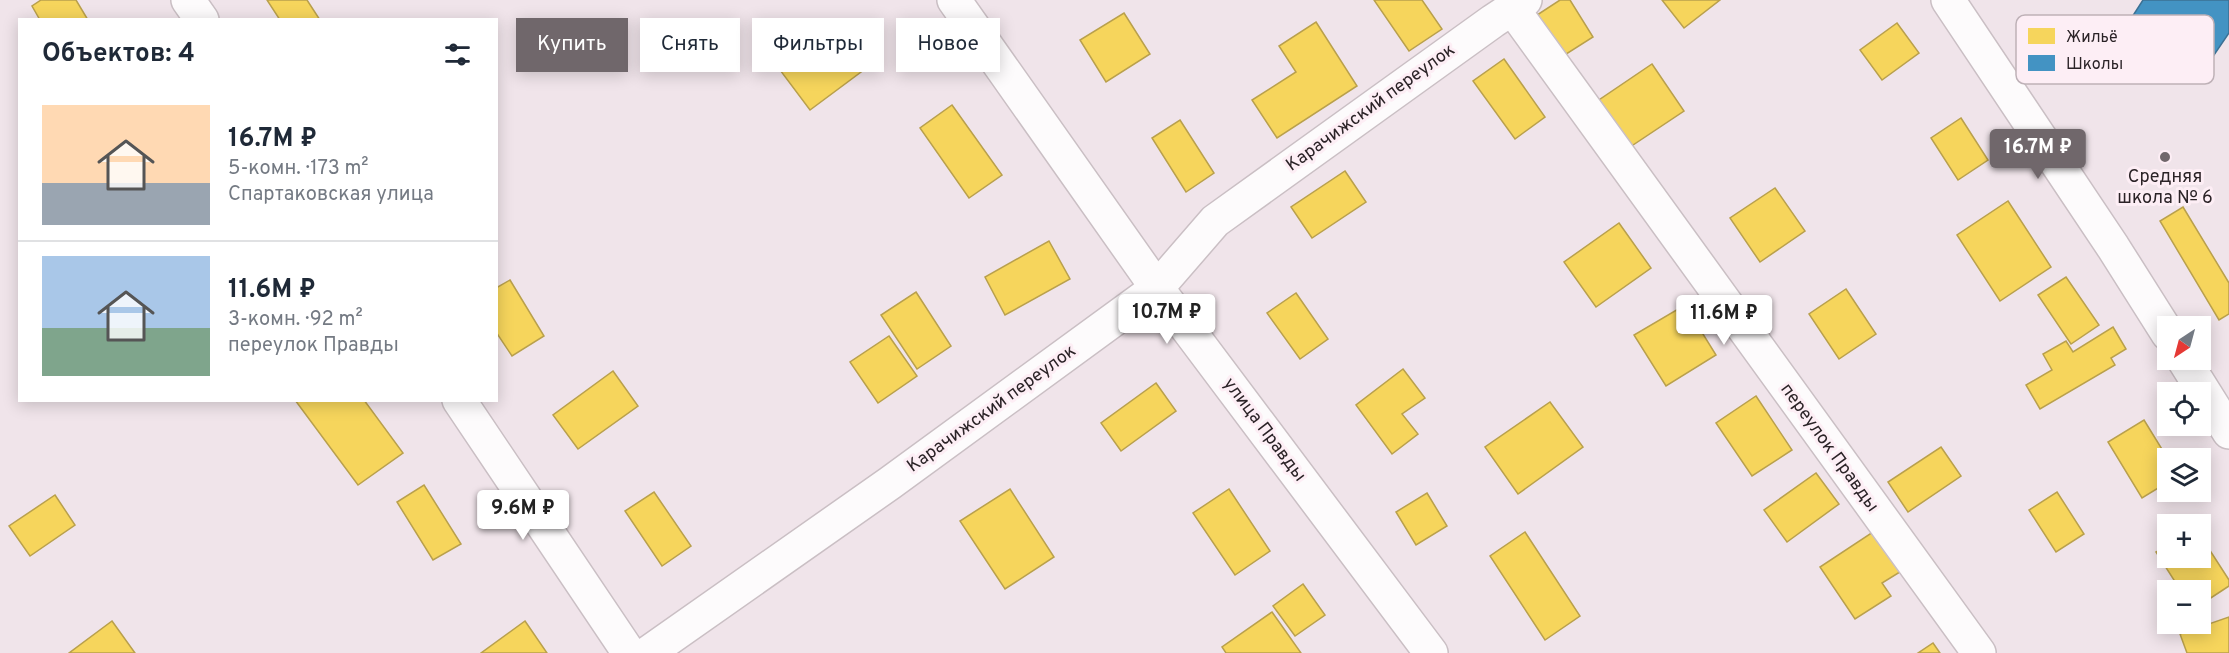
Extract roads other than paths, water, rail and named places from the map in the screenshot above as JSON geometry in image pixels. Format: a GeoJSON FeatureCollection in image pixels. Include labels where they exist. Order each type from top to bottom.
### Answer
{"type":"FeatureCollection","features":[{"type":"Feature","properties":{"kind":"street"},"geometry":{"type":"LineString","coordinates":[[188,0],[201,18]]}},
{"type":"Feature","properties":{"kind":"street","name":"улица Правды"},"geometry":{"type":"LineString","coordinates":[[954,0],[1157,288],[1431,653]]}},
{"type":"Feature","properties":{"kind":"street"},"geometry":{"type":"LineString","coordinates":[[1948,0],[2114,248],[2157,316]]}},
{"type":"Feature","properties":{"kind":"street","name":"Карачижский переулок"},"geometry":{"type":"LineString","coordinates":[[648,653],[890,483],[1157,288],[1215,221],[1502,7]]}},
{"type":"Feature","properties":{"kind":"street","name":"переулок Правды"},"geometry":{"type":"LineString","coordinates":[[1502,7],[1979,653]]}},
{"type":"Feature","properties":{"kind":"street"},"geometry":{"type":"LineString","coordinates":[[2190,370],[2229,432]]}},
{"type":"Feature","properties":{"kind":"street"},"geometry":{"type":"LineString","coordinates":[[460,402],[629,653]]}},
{"type":"Feature","properties":{"kind":"place","name":"Средняя школа № 6"},"geometry":{"type":"Point","coordinates":[2165,157]}}]}
